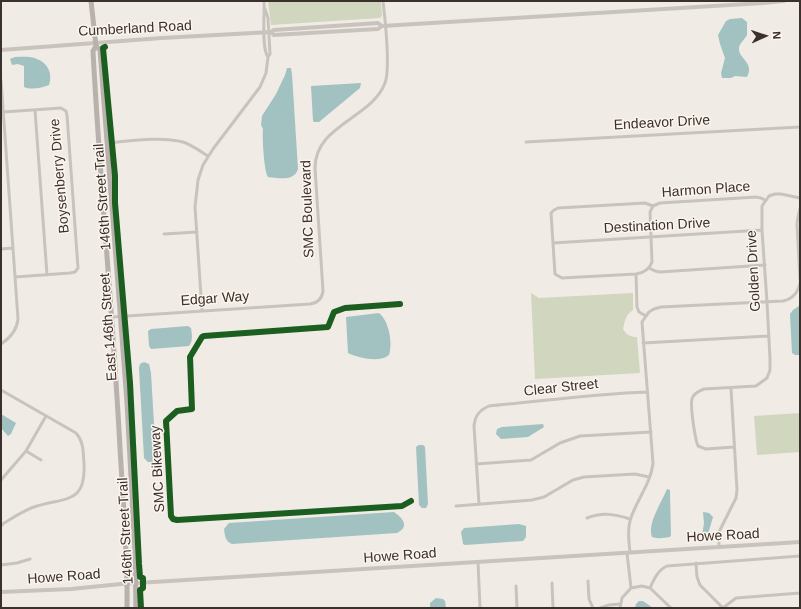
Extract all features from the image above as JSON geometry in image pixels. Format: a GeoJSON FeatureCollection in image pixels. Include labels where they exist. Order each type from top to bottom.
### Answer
{"type":"FeatureCollection","features":[{"type":"Feature","properties":{"kind":"main road","name":"East 146th Street"},"geometry":{"type":"LineString","coordinates":[[92,1],[96,44],[100,50],[121,317],[129,441],[136,608]]}},
{"type":"Feature","properties":{"kind":"main road","name":"East 146th Street"},"geometry":{"type":"LineString","coordinates":[[96,44],[93,51],[118,406],[127,608]]}},
{"type":"Feature","properties":{"kind":"street"},"geometry":{"type":"LineString","coordinates":[[202,311],[195,207],[196,191],[200,175],[208,156],[260,87],[266,73],[268,33],[264,14],[264,1]]}},
{"type":"Feature","properties":{"kind":"street","name":"SMC Boulevard"},"geometry":{"type":"LineString","coordinates":[[319,300],[323,291],[315,168],[316,159],[320,148],[328,137],[375,98],[384,86],[388,69],[383,26],[383,1]]}},
{"type":"Feature","properties":{"kind":"street","name":"Cumberland Road"},"geometry":{"type":"LineString","coordinates":[[1,50],[268,33],[282,35],[378,29],[383,26],[784,1]]}},
{"type":"Feature","properties":{"kind":"street"},"geometry":{"type":"LineString","coordinates":[[1,80],[18,314],[17,325],[8,339],[1,344]]}},
{"type":"Feature","properties":{"kind":"street","name":"Boysenberry Drive"},"geometry":{"type":"LineString","coordinates":[[3,112],[62,108],[67,113],[78,266],[75,272],[47,275]]}},
{"type":"Feature","properties":{"kind":"street"},"geometry":{"type":"LineString","coordinates":[[15,277],[47,275],[35,110]]}},
{"type":"Feature","properties":{"kind":"street","name":"Endeavor Drive"},"geometry":{"type":"LineString","coordinates":[[526,142],[800,127]]}},
{"type":"Feature","properties":{"kind":"street"},"geometry":{"type":"LineString","coordinates":[[107,143],[173,140],[188,144],[208,156]]}},
{"type":"Feature","properties":{"kind":"street"},"geometry":{"type":"LineString","coordinates":[[765,200],[769,196],[775,194],[800,198]]}},
{"type":"Feature","properties":{"kind":"street","name":"Harmon Place"},"geometry":{"type":"LineString","coordinates":[[553,243],[551,214],[556,208],[645,203],[653,206],[660,202],[756,197],[765,200]]}},
{"type":"Feature","properties":{"kind":"street","name":"Golden Drive"},"geometry":{"type":"LineString","coordinates":[[731,388],[756,386],[767,378],[770,370],[762,230],[762,206],[765,200]]}},
{"type":"Feature","properties":{"kind":"street"},"geometry":{"type":"LineString","coordinates":[[553,243],[554,274],[562,278],[636,274],[645,272],[652,262],[649,215],[653,206]]}},
{"type":"Feature","properties":{"kind":"street"},"geometry":{"type":"LineString","coordinates":[[800,208],[798,224],[800,280]]}},
{"type":"Feature","properties":{"kind":"street","name":"Destination Drive"},"geometry":{"type":"LineString","coordinates":[[553,243],[762,230]]}},
{"type":"Feature","properties":{"kind":"street"},"geometry":{"type":"LineString","coordinates":[[164,234],[197,232]]}},
{"type":"Feature","properties":{"kind":"street"},"geometry":{"type":"LineString","coordinates":[[1,249],[13,248]]}},
{"type":"Feature","properties":{"kind":"street"},"geometry":{"type":"LineString","coordinates":[[649,268],[655,272],[660,272],[765,265]]}},
{"type":"Feature","properties":{"kind":"street"},"geometry":{"type":"LineString","coordinates":[[636,274],[637,307],[639,312],[646,316]]}},
{"type":"Feature","properties":{"kind":"street"},"geometry":{"type":"LineString","coordinates":[[631,588],[628,534],[630,519],[650,477],[653,463],[642,322],[654,309],[661,307],[788,300],[798,290],[800,283]]}},
{"type":"Feature","properties":{"kind":"street","name":"Edgar Way"},"geometry":{"type":"LineString","coordinates":[[112,318],[310,304],[319,300]]}},
{"type":"Feature","properties":{"kind":"street"},"geometry":{"type":"LineString","coordinates":[[643,343],[768,336]]}},
{"type":"Feature","properties":{"kind":"street"},"geometry":{"type":"LineString","coordinates":[[720,547],[719,532],[736,498],[737,490],[731,388],[704,389],[696,392],[692,399],[695,438],[698,446],[706,449],[734,447]]}},
{"type":"Feature","properties":{"kind":"street"},"geometry":{"type":"LineString","coordinates":[[1,390],[72,430],[78,435],[81,441],[84,481],[77,493],[69,499],[33,507],[1,526]]}},
{"type":"Feature","properties":{"kind":"street","name":"Clear Street"},"geometry":{"type":"LineString","coordinates":[[476,464],[474,418],[489,406],[608,394],[647,392]]}},
{"type":"Feature","properties":{"kind":"street"},"geometry":{"type":"LineString","coordinates":[[1,480],[26,451],[46,416]]}},
{"type":"Feature","properties":{"kind":"street"},"geometry":{"type":"LineString","coordinates":[[479,504],[476,464],[531,460],[560,443],[574,437],[651,432]]}},
{"type":"Feature","properties":{"kind":"street"},"geometry":{"type":"LineString","coordinates":[[26,451],[41,460]]}},
{"type":"Feature","properties":{"kind":"street"},"geometry":{"type":"LineString","coordinates":[[456,506],[532,500],[544,497],[573,480],[584,477],[635,474],[650,477]]}},
{"type":"Feature","properties":{"kind":"street"},"geometry":{"type":"LineString","coordinates":[[587,518],[594,515],[612,514],[630,519]]}},
{"type":"Feature","properties":{"kind":"street","name":"Howe Road"},"geometry":{"type":"LineString","coordinates":[[1,592],[71,589],[136,583],[800,542]]}},
{"type":"Feature","properties":{"kind":"street"},"geometry":{"type":"LineString","coordinates":[[650,588],[655,577],[662,568],[674,565],[800,556]]}},
{"type":"Feature","properties":{"kind":"street"},"geometry":{"type":"LineString","coordinates":[[1,565],[17,564],[30,559]]}},
{"type":"Feature","properties":{"kind":"street"},"geometry":{"type":"LineString","coordinates":[[478,562],[480,608]]}},
{"type":"Feature","properties":{"kind":"street"},"geometry":{"type":"LineString","coordinates":[[696,563],[697,577],[700,585],[723,608],[736,598],[800,593]]}},
{"type":"Feature","properties":{"kind":"street"},"geometry":{"type":"LineString","coordinates":[[588,581],[589,599],[593,608]]}},
{"type":"Feature","properties":{"kind":"street"},"geometry":{"type":"LineString","coordinates":[[552,582],[553,608]]}},
{"type":"Feature","properties":{"kind":"street"},"geometry":{"type":"LineString","coordinates":[[516,586],[517,608]]}},
{"type":"Feature","properties":{"kind":"street"},"geometry":{"type":"LineString","coordinates":[[600,608],[609,605],[620,606],[622,598],[631,588],[642,586],[650,588],[671,608]]}},
{"type":"Feature","properties":{"kind":"green space"},"geometry":{"type":"Polygon","coordinates":[[[268,1],[381,1],[382,16],[380,18],[271,25],[268,1]]]}},
{"type":"Feature","properties":{"kind":"green space"},"geometry":{"type":"Polygon","coordinates":[[[531,293],[539,298],[633,293],[633,310],[626,318],[623,329],[632,337],[637,337],[640,373],[535,379],[531,293]]]}},
{"type":"Feature","properties":{"kind":"green space"},"geometry":{"type":"Polygon","coordinates":[[[800,413],[800,452],[757,455],[754,416],[800,413]]]}},
{"type":"Feature","properties":{"kind":"water"},"geometry":{"type":"Polygon","coordinates":[[[742,18],[747,22],[747,35],[740,45],[739,52],[748,64],[749,72],[747,77],[735,76],[731,78],[722,78],[721,73],[725,58],[718,35],[726,21],[730,19],[742,18]]]}},
{"type":"Feature","properties":{"kind":"water"},"geometry":{"type":"Polygon","coordinates":[[[15,57],[32,57],[44,63],[49,69],[50,73],[49,85],[36,88],[24,87],[24,66],[18,64],[12,65],[10,59],[15,57]]]}},
{"type":"Feature","properties":{"kind":"water"},"geometry":{"type":"Polygon","coordinates":[[[287,68],[291,68],[292,74],[298,169],[293,176],[289,178],[268,177],[265,168],[263,129],[261,125],[262,116],[276,94],[287,68]]]}},
{"type":"Feature","properties":{"kind":"water"},"geometry":{"type":"Polygon","coordinates":[[[361,83],[360,88],[319,122],[313,121],[311,86],[361,83]]]}},
{"type":"Feature","properties":{"kind":"water"},"geometry":{"type":"Polygon","coordinates":[[[800,305],[800,355],[795,355],[792,353],[790,314],[800,305]]]}},
{"type":"Feature","properties":{"kind":"water"},"geometry":{"type":"Polygon","coordinates":[[[379,313],[388,327],[391,344],[389,355],[380,359],[369,359],[357,357],[348,353],[346,317],[379,313]]]}},
{"type":"Feature","properties":{"kind":"water"},"geometry":{"type":"Polygon","coordinates":[[[188,326],[191,328],[192,335],[189,346],[151,349],[149,346],[148,331],[151,329],[188,326]]]}},
{"type":"Feature","properties":{"kind":"water"},"geometry":{"type":"Polygon","coordinates":[[[144,362],[149,364],[151,373],[156,458],[152,462],[148,462],[144,458],[139,368],[140,364],[144,362]]]}},
{"type":"Feature","properties":{"kind":"water"},"geometry":{"type":"Polygon","coordinates":[[[1,414],[16,423],[11,434],[8,436],[1,428],[1,414]]]}},
{"type":"Feature","properties":{"kind":"water"},"geometry":{"type":"Polygon","coordinates":[[[543,424],[544,427],[528,437],[501,439],[496,434],[497,429],[502,427],[543,424]]]}},
{"type":"Feature","properties":{"kind":"water"},"geometry":{"type":"Polygon","coordinates":[[[423,445],[425,447],[428,504],[426,508],[422,508],[419,505],[416,447],[423,445]]]}},
{"type":"Feature","properties":{"kind":"water"},"geometry":{"type":"Polygon","coordinates":[[[667,489],[670,490],[671,535],[670,537],[663,538],[652,537],[651,531],[653,519],[667,489]]]}},
{"type":"Feature","properties":{"kind":"water"},"geometry":{"type":"Polygon","coordinates":[[[394,512],[404,522],[403,528],[397,533],[232,544],[227,540],[224,529],[229,523],[394,512]]]}},
{"type":"Feature","properties":{"kind":"water"},"geometry":{"type":"Polygon","coordinates":[[[703,512],[709,513],[713,517],[708,534],[702,536],[704,523],[703,512]]]}},
{"type":"Feature","properties":{"kind":"water"},"geometry":{"type":"Polygon","coordinates":[[[519,524],[526,526],[526,537],[523,541],[463,544],[461,532],[464,528],[519,524]]]}},
{"type":"Feature","properties":{"kind":"water"},"geometry":{"type":"Polygon","coordinates":[[[436,598],[443,599],[445,601],[446,608],[430,608],[430,603],[436,598]]]}},
{"type":"Feature","properties":{"kind":"water"},"geometry":{"type":"Polygon","coordinates":[[[639,601],[643,601],[653,608],[635,608],[639,601]]]}},
{"type":"Feature","properties":{"kind":"cycle path","name":"146th Street Trail"},"geometry":{"type":"LineString","coordinates":[[105,47],[103,48],[115,176],[115,203],[130,383],[139,564],[140,577],[143,578],[143,588],[140,590],[141,608]]}},
{"type":"Feature","properties":{"kind":"cycle path","name":"SMC Bikeway"},"geometry":{"type":"LineString","coordinates":[[400,304],[345,308],[334,312],[328,327],[202,337],[190,357],[192,409],[177,411],[166,421],[171,516],[173,519],[177,520],[402,506],[411,501]]}}]}
